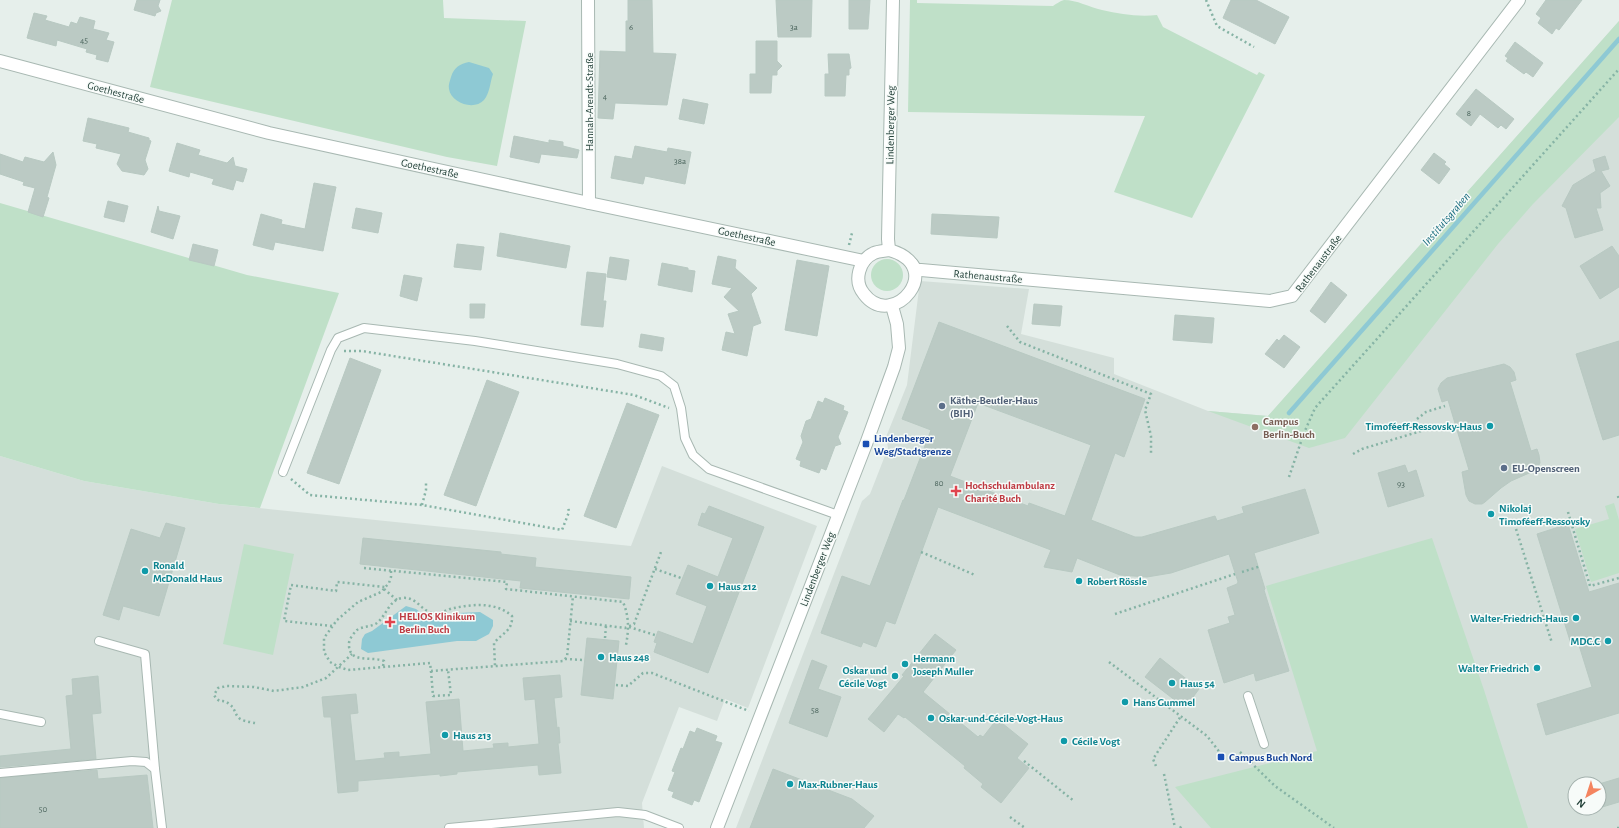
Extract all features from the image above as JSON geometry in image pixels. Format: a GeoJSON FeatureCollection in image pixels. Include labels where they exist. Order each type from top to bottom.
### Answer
{"type":"FeatureCollection","features":[{"type":"Feature","properties":{"kind":"street","name":"Hannah-Arendt-Straße"},"geometry":{"type":"LineString","coordinates":[[588,0],[589,203]]}},
{"type":"Feature","properties":{"kind":"street","name":"Lindenberger Weg"},"geometry":{"type":"LineString","coordinates":[[889,250],[893,0]]}},
{"type":"Feature","properties":{"kind":"street","name":"Rathenaustraße"},"geometry":{"type":"LineString","coordinates":[[912,264],[916,270],[1270,301],[1292,296],[1519,0]]}},
{"type":"Feature","properties":{"kind":"street","name":"Goethestraße"},"geometry":{"type":"LineString","coordinates":[[0,60],[269,133],[864,261]]}},
{"type":"Feature","properties":{"kind":"street"},"geometry":{"type":"LineString","coordinates":[[889,250],[905,256],[912,264],[916,279],[912,290],[903,300],[892,306],[877,305],[864,296],[860,290],[858,277],[860,268],[864,261],[874,253],[889,250]]}},
{"type":"Feature","properties":{"kind":"street","name":"Lindenberger Weg"},"geometry":{"type":"LineString","coordinates":[[717,828],[894,367],[899,348],[897,328],[892,306]]}},
{"type":"Feature","properties":{"kind":"lane"},"geometry":{"type":"LineString","coordinates":[[283,472],[334,344],[338,338],[364,328],[476,341],[610,363],[660,376],[674,386],[682,412],[685,438],[693,455],[709,469],[838,515]]}},
{"type":"Feature","properties":{"kind":"lane"},"geometry":{"type":"LineString","coordinates":[[99,641],[146,654],[155,769],[162,828]]}},
{"type":"Feature","properties":{"kind":"lane"},"geometry":{"type":"LineString","coordinates":[[1248,696],[1264,744]]}},
{"type":"Feature","properties":{"kind":"lane"},"geometry":{"type":"LineString","coordinates":[[0,714],[41,722]]}},
{"type":"Feature","properties":{"kind":"lane"},"geometry":{"type":"LineString","coordinates":[[0,773],[132,761],[146,762],[155,769]]}},
{"type":"Feature","properties":{"kind":"lane"},"geometry":{"type":"LineString","coordinates":[[449,828],[618,812],[645,815],[679,828]]}},
{"type":"Feature","properties":{"kind":"path"},"geometry":{"type":"LineString","coordinates":[[1206,0],[1217,26],[1254,47]]}},
{"type":"Feature","properties":{"kind":"path"},"geometry":{"type":"LineString","coordinates":[[1289,477],[1304,433],[1315,408],[1619,69]]}},
{"type":"Feature","properties":{"kind":"path"},"geometry":{"type":"LineString","coordinates":[[1007,326],[1020,342],[1151,394],[1145,410],[1151,436],[1151,455]]}},
{"type":"Feature","properties":{"kind":"path"},"geometry":{"type":"LineString","coordinates":[[340,351],[362,351],[634,395],[673,410]]}},
{"type":"Feature","properties":{"kind":"path"},"geometry":{"type":"LineString","coordinates":[[1416,419],[1426,412],[1444,406]]}},
{"type":"Feature","properties":{"kind":"path"},"geometry":{"type":"LineString","coordinates":[[1353,454],[1362,449],[1421,431]]}},
{"type":"Feature","properties":{"kind":"path"},"geometry":{"type":"LineString","coordinates":[[283,472],[310,495],[422,505],[562,530],[569,512],[568,506]]}},
{"type":"Feature","properties":{"kind":"path"},"geometry":{"type":"LineString","coordinates":[[292,475],[292,480]]}},
{"type":"Feature","properties":{"kind":"path"},"geometry":{"type":"LineString","coordinates":[[422,505],[426,490],[426,482]]}},
{"type":"Feature","properties":{"kind":"path"},"geometry":{"type":"LineString","coordinates":[[1618,496],[1619,500]]}},
{"type":"Feature","properties":{"kind":"path"},"geometry":{"type":"LineString","coordinates":[[1568,512],[1590,586],[1619,578]]}},
{"type":"Feature","properties":{"kind":"path"},"geometry":{"type":"LineString","coordinates":[[1516,529],[1552,643]]}},
{"type":"Feature","properties":{"kind":"path"},"geometry":{"type":"LineString","coordinates":[[570,621],[625,628],[634,624],[661,552]]}},
{"type":"Feature","properties":{"kind":"path"},"geometry":{"type":"LineString","coordinates":[[921,552],[975,575]]}},
{"type":"Feature","properties":{"kind":"path"},"geometry":{"type":"LineString","coordinates":[[1242,572],[1261,566]]}},
{"type":"Feature","properties":{"kind":"path"},"geometry":{"type":"LineString","coordinates":[[364,568],[507,582],[506,589],[623,602],[629,626],[626,645]]}},
{"type":"Feature","properties":{"kind":"path"},"geometry":{"type":"LineString","coordinates":[[655,569],[681,578]]}},
{"type":"Feature","properties":{"kind":"path"},"geometry":{"type":"LineString","coordinates":[[391,571],[391,577],[385,588],[377,595],[358,602],[333,626],[324,638],[324,652],[330,662],[348,670],[430,663],[434,696],[451,695],[448,670]]}},
{"type":"Feature","properties":{"kind":"path"},"geometry":{"type":"LineString","coordinates":[[1115,614],[1235,574]]}},
{"type":"Feature","properties":{"kind":"path"},"geometry":{"type":"LineString","coordinates":[[333,626],[284,621],[291,585],[336,591],[337,582],[385,588],[397,600]]}},
{"type":"Feature","properties":{"kind":"path"},"geometry":{"type":"LineString","coordinates":[[565,659],[567,657],[573,596]]}},
{"type":"Feature","properties":{"kind":"path"},"geometry":{"type":"LineString","coordinates":[[383,666],[384,661],[380,659],[362,659],[352,654],[349,649],[349,643],[352,636],[358,630],[375,624],[397,600],[411,598],[425,609],[434,613],[454,608],[472,606],[496,606],[505,610],[512,616],[513,623],[510,628],[494,643],[495,666]]}},
{"type":"Feature","properties":{"kind":"path"},"geometry":{"type":"LineString","coordinates":[[605,638],[606,626]]}},
{"type":"Feature","properties":{"kind":"path"},"geometry":{"type":"LineString","coordinates":[[629,626],[655,635]]}},
{"type":"Feature","properties":{"kind":"path"},"geometry":{"type":"LineString","coordinates":[[255,724],[238,717],[235,709],[226,701],[217,700],[214,695],[218,688],[227,686],[254,687],[274,691],[314,684],[326,678],[352,654]]}},
{"type":"Feature","properties":{"kind":"path"},"geometry":{"type":"LineString","coordinates":[[431,671],[563,661],[565,659],[584,660]]}},
{"type":"Feature","properties":{"kind":"path"},"geometry":{"type":"LineString","coordinates":[[1109,662],[1207,736],[1218,750],[1221,757]]}},
{"type":"Feature","properties":{"kind":"path"},"geometry":{"type":"LineString","coordinates":[[616,685],[628,686],[644,673],[652,673],[750,712]]}},
{"type":"Feature","properties":{"kind":"path"},"geometry":{"type":"LineString","coordinates":[[1156,766],[1153,759],[1181,716]]}},
{"type":"Feature","properties":{"kind":"path"},"geometry":{"type":"LineString","coordinates":[[1240,752],[1275,786],[1334,828]]}},
{"type":"Feature","properties":{"kind":"path"},"geometry":{"type":"LineString","coordinates":[[1024,761],[1074,801]]}},
{"type":"Feature","properties":{"kind":"path"},"geometry":{"type":"LineString","coordinates":[[1164,774],[1176,828]]}},
{"type":"Feature","properties":{"kind":"path"},"geometry":{"type":"LineString","coordinates":[[1010,817],[1025,828]]}},
{"type":"Feature","properties":{"kind":"path"},"geometry":{"type":"LineString","coordinates":[[1180,828],[1184,824]]}},
{"type":"Feature","properties":{"kind":"shaded area","name":"Campus Berlin-Buch"},"geometry":{"type":"Polygon","coordinates":[[[1619,21],[1619,828],[736,828],[862,501],[870,494],[888,448],[886,437],[907,385],[920,281],[1029,289],[1021,334],[1114,358],[1114,374],[1208,411],[1268,416],[1619,21]]]}},
{"type":"Feature","properties":{"kind":"shaded area","name":"HELIOS Klinikum Berlin Buch"},"geometry":{"type":"Polygon","coordinates":[[[0,456],[84,481],[219,504],[631,546],[662,466],[817,526],[748,708],[725,699],[717,721],[679,707],[642,803],[644,828],[0,828],[0,456]]]}},
{"type":"Feature","properties":{"kind":"green space"},"geometry":{"type":"Polygon","coordinates":[[[172,0],[443,0],[444,18],[526,21],[497,166],[447,157],[150,87],[172,0]]]}},
{"type":"Feature","properties":{"kind":"green space"},"geometry":{"type":"Polygon","coordinates":[[[910,0],[917,0],[917,3],[1053,6],[1064,0],[1074,1],[1102,10],[1122,14],[1143,16],[1157,15],[1163,27],[1257,75],[1259,72],[1265,75],[1192,218],[1114,192],[1145,116],[908,112],[910,0]]]}},
{"type":"Feature","properties":{"kind":"green space"},"geometry":{"type":"Polygon","coordinates":[[[1619,21],[1619,117],[1533,204],[1498,244],[1345,438],[1309,448],[1208,411],[1268,416],[1619,21]]]}},
{"type":"Feature","properties":{"kind":"green space"},"geometry":{"type":"Polygon","coordinates":[[[0,203],[247,275],[339,293],[260,508],[219,504],[84,481],[0,456],[0,203]]]}},
{"type":"Feature","properties":{"kind":"green space"},"geometry":{"type":"Polygon","coordinates":[[[884,259],[890,259],[899,263],[903,275],[899,287],[890,291],[884,291],[875,287],[871,278],[871,272],[875,263],[884,259]]]}},
{"type":"Feature","properties":{"kind":"green space"},"geometry":{"type":"Polygon","coordinates":[[[1614,503],[1619,520],[1619,573],[1591,582],[1575,529],[1609,519],[1605,506],[1614,503]]]}},
{"type":"Feature","properties":{"kind":"green space"},"geometry":{"type":"Polygon","coordinates":[[[1432,538],[1484,690],[1528,828],[1211,828],[1175,787],[1317,751],[1266,586],[1432,538]]]}},
{"type":"Feature","properties":{"kind":"green space"},"geometry":{"type":"Polygon","coordinates":[[[244,544],[294,554],[273,655],[223,644],[244,544]]]}},
{"type":"Feature","properties":{"kind":"water"},"geometry":{"type":"Polygon","coordinates":[[[469,62],[489,68],[493,74],[486,97],[480,103],[475,105],[458,102],[451,94],[449,88],[452,74],[456,68],[469,62]]]}},
{"type":"Feature","properties":{"kind":"water"},"geometry":{"type":"Polygon","coordinates":[[[406,606],[416,609],[428,618],[438,620],[458,613],[480,612],[493,620],[493,626],[489,634],[476,641],[457,641],[368,653],[361,649],[362,639],[365,634],[372,631],[406,606]]]}},
{"type":"Feature","properties":{"kind":"building"},"geometry":{"type":"Polygon","coordinates":[[[137,0],[160,0],[158,6],[161,11],[156,13],[155,16],[134,10],[137,0]]]}},
{"type":"Feature","properties":{"kind":"building"},"geometry":{"type":"Polygon","coordinates":[[[628,0],[652,0],[653,53],[676,54],[667,105],[615,103],[613,119],[598,118],[600,51],[626,52],[628,0]]]}},
{"type":"Feature","properties":{"kind":"building"},"geometry":{"type":"Polygon","coordinates":[[[776,0],[812,0],[811,37],[778,37],[776,0]]]}},
{"type":"Feature","properties":{"kind":"building"},"geometry":{"type":"Polygon","coordinates":[[[849,0],[870,0],[868,29],[849,29],[849,0]]]}},
{"type":"Feature","properties":{"kind":"building"},"geometry":{"type":"Polygon","coordinates":[[[1231,0],[1256,0],[1289,17],[1275,44],[1223,18],[1231,0]]]}},
{"type":"Feature","properties":{"kind":"building"},"geometry":{"type":"Polygon","coordinates":[[[1546,0],[1582,0],[1559,30],[1556,28],[1552,34],[1538,23],[1541,18],[1536,14],[1546,0]]]}},
{"type":"Feature","properties":{"kind":"building"},"geometry":{"type":"Polygon","coordinates":[[[34,13],[47,16],[45,20],[69,27],[71,22],[77,24],[80,17],[95,21],[93,29],[109,33],[106,40],[114,42],[108,62],[96,59],[97,55],[86,52],[87,49],[57,40],[56,46],[27,38],[34,13]]]}},
{"type":"Feature","properties":{"kind":"building"},"geometry":{"type":"Polygon","coordinates":[[[756,41],[777,41],[777,61],[782,66],[777,71],[777,75],[772,75],[771,93],[750,93],[750,74],[756,74],[756,41]]]}},
{"type":"Feature","properties":{"kind":"building"},"geometry":{"type":"Polygon","coordinates":[[[1515,42],[1543,63],[1533,77],[1526,72],[1524,74],[1506,61],[1508,58],[1505,56],[1515,42]]]}},
{"type":"Feature","properties":{"kind":"building"},"geometry":{"type":"Polygon","coordinates":[[[828,54],[849,54],[851,68],[849,69],[849,75],[846,75],[845,96],[825,96],[825,74],[829,74],[828,54]]]}},
{"type":"Feature","properties":{"kind":"building"},"geometry":{"type":"Polygon","coordinates":[[[1476,89],[1514,119],[1506,129],[1501,125],[1498,128],[1480,114],[1471,126],[1456,114],[1476,89]]]}},
{"type":"Feature","properties":{"kind":"building"},"geometry":{"type":"Polygon","coordinates":[[[683,99],[708,104],[704,124],[679,119],[683,99]]]}},
{"type":"Feature","properties":{"kind":"building"},"geometry":{"type":"Polygon","coordinates":[[[88,118],[129,128],[128,132],[149,138],[151,141],[145,160],[148,169],[144,175],[122,171],[117,164],[121,154],[96,148],[97,144],[83,141],[88,118]]]}},
{"type":"Feature","properties":{"kind":"building"},"geometry":{"type":"Polygon","coordinates":[[[514,136],[549,143],[549,140],[563,142],[563,146],[579,150],[577,158],[541,154],[539,163],[510,157],[514,136]]]}},
{"type":"Feature","properties":{"kind":"building"},"geometry":{"type":"Polygon","coordinates":[[[177,143],[200,150],[198,155],[227,163],[233,157],[235,166],[247,169],[243,182],[236,180],[233,190],[212,184],[214,179],[190,172],[189,177],[169,171],[177,143]]]}},
{"type":"Feature","properties":{"kind":"building"},"geometry":{"type":"Polygon","coordinates":[[[635,146],[667,152],[668,148],[691,152],[685,184],[645,176],[643,184],[611,178],[615,156],[632,159],[635,146]]]}},
{"type":"Feature","properties":{"kind":"building"},"geometry":{"type":"Polygon","coordinates":[[[53,152],[56,165],[47,197],[49,198],[43,217],[28,212],[35,188],[23,185],[24,182],[0,174],[0,154],[23,162],[25,157],[44,162],[53,152]]]}},
{"type":"Feature","properties":{"kind":"building"},"geometry":{"type":"Polygon","coordinates":[[[1434,153],[1446,162],[1444,164],[1450,169],[1439,184],[1421,170],[1434,153]]]}},
{"type":"Feature","properties":{"kind":"building"},"geometry":{"type":"Polygon","coordinates":[[[1605,156],[1609,169],[1601,171],[1610,186],[1600,193],[1601,208],[1596,208],[1603,230],[1575,238],[1566,208],[1562,206],[1573,185],[1596,171],[1593,160],[1605,156]]]}},
{"type":"Feature","properties":{"kind":"building"},"geometry":{"type":"Polygon","coordinates":[[[314,183],[336,187],[323,251],[275,242],[273,250],[253,245],[261,214],[282,220],[281,224],[305,229],[314,183]]]}},
{"type":"Feature","properties":{"kind":"building"},"geometry":{"type":"Polygon","coordinates":[[[108,201],[128,206],[124,222],[104,217],[108,201]]]}},
{"type":"Feature","properties":{"kind":"building"},"geometry":{"type":"Polygon","coordinates":[[[158,206],[159,211],[180,216],[173,239],[151,232],[158,206]]]}},
{"type":"Feature","properties":{"kind":"building"},"geometry":{"type":"Polygon","coordinates":[[[356,208],[382,213],[378,233],[352,228],[356,208]]]}},
{"type":"Feature","properties":{"kind":"building"},"geometry":{"type":"Polygon","coordinates":[[[932,214],[999,217],[997,238],[931,234],[932,214]]]}},
{"type":"Feature","properties":{"kind":"building"},"geometry":{"type":"Polygon","coordinates":[[[500,233],[570,246],[566,268],[497,256],[500,233]]]}},
{"type":"Feature","properties":{"kind":"building"},"geometry":{"type":"Polygon","coordinates":[[[193,244],[218,250],[214,266],[189,260],[193,244]]]}},
{"type":"Feature","properties":{"kind":"building"},"geometry":{"type":"Polygon","coordinates":[[[457,244],[484,247],[481,270],[454,267],[457,244]]]}},
{"type":"Feature","properties":{"kind":"building"},"geometry":{"type":"Polygon","coordinates":[[[1612,246],[1619,256],[1619,287],[1600,299],[1580,266],[1612,246]]]}},
{"type":"Feature","properties":{"kind":"building"},"geometry":{"type":"Polygon","coordinates":[[[718,256],[736,260],[735,268],[757,288],[751,294],[761,323],[753,326],[747,356],[722,350],[726,332],[735,334],[728,314],[739,311],[724,297],[732,288],[712,284],[718,256]]]}},
{"type":"Feature","properties":{"kind":"building"},"geometry":{"type":"Polygon","coordinates":[[[610,257],[629,260],[626,280],[607,277],[610,257]]]}},
{"type":"Feature","properties":{"kind":"building"},"geometry":{"type":"Polygon","coordinates":[[[797,260],[829,266],[817,336],[785,330],[797,260]]]}},
{"type":"Feature","properties":{"kind":"building"},"geometry":{"type":"Polygon","coordinates":[[[662,263],[688,268],[688,270],[695,271],[692,292],[658,285],[662,263]]]}},
{"type":"Feature","properties":{"kind":"building"},"geometry":{"type":"Polygon","coordinates":[[[587,272],[606,274],[603,301],[606,301],[603,327],[581,325],[587,272]]]}},
{"type":"Feature","properties":{"kind":"building"},"geometry":{"type":"Polygon","coordinates":[[[404,275],[422,278],[417,301],[400,296],[404,275]]]}},
{"type":"Feature","properties":{"kind":"building"},"geometry":{"type":"Polygon","coordinates":[[[1331,282],[1347,295],[1325,323],[1310,311],[1331,282]]]}},
{"type":"Feature","properties":{"kind":"building"},"geometry":{"type":"Polygon","coordinates":[[[470,304],[485,304],[484,318],[470,318],[470,304]]]}},
{"type":"Feature","properties":{"kind":"building"},"geometry":{"type":"Polygon","coordinates":[[[1034,304],[1062,306],[1060,326],[1032,324],[1034,304]]]}},
{"type":"Feature","properties":{"kind":"building"},"geometry":{"type":"Polygon","coordinates":[[[1175,315],[1214,318],[1212,343],[1173,340],[1175,315]]]}},
{"type":"Feature","properties":{"kind":"building"},"geometry":{"type":"Polygon","coordinates":[[[939,322],[1145,399],[1124,457],[1115,453],[1091,520],[1135,537],[1142,537],[1215,516],[1217,521],[1244,513],[1242,507],[1305,489],[1319,533],[1254,553],[1289,671],[1256,681],[1254,673],[1224,683],[1208,630],[1230,623],[1228,617],[1235,615],[1227,588],[1237,584],[1238,582],[1229,554],[1171,573],[1147,577],[1120,575],[1077,558],[1072,572],[1044,567],[1051,550],[938,507],[895,624],[886,621],[876,647],[863,642],[861,647],[821,633],[842,576],[870,586],[931,430],[902,419],[939,322]],[[978,403],[950,476],[1028,506],[1029,503],[1065,516],[1091,445],[978,403]]]}},
{"type":"Feature","properties":{"kind":"building"},"geometry":{"type":"Polygon","coordinates":[[[641,334],[664,338],[662,351],[639,347],[641,334]]]}},
{"type":"Feature","properties":{"kind":"building"},"geometry":{"type":"Polygon","coordinates":[[[1284,335],[1300,347],[1284,368],[1265,354],[1277,339],[1279,341],[1284,335]]]}},
{"type":"Feature","properties":{"kind":"building"},"geometry":{"type":"Polygon","coordinates":[[[1619,341],[1619,435],[1603,440],[1576,354],[1619,341]]]}},
{"type":"Feature","properties":{"kind":"building"},"geometry":{"type":"Polygon","coordinates":[[[350,358],[381,370],[339,484],[307,473],[350,358]]]}},
{"type":"Feature","properties":{"kind":"building","name":"Timoféeff-Ressovsky-Haus"},"geometry":{"type":"Polygon","coordinates":[[[1504,364],[1510,367],[1514,372],[1516,380],[1510,382],[1531,451],[1537,449],[1540,463],[1536,470],[1511,481],[1482,504],[1475,504],[1469,501],[1466,495],[1462,472],[1469,470],[1448,400],[1442,402],[1438,389],[1441,383],[1447,378],[1504,364]]]}},
{"type":"Feature","properties":{"kind":"building"},"geometry":{"type":"Polygon","coordinates":[[[487,380],[519,392],[476,506],[444,495],[487,380]]]}},
{"type":"Feature","properties":{"kind":"building"},"geometry":{"type":"Polygon","coordinates":[[[825,398],[844,406],[843,410],[848,412],[838,437],[841,444],[835,446],[826,470],[821,468],[819,473],[800,466],[801,461],[796,459],[803,442],[801,436],[806,421],[811,419],[818,401],[823,403],[825,398]]]}},
{"type":"Feature","properties":{"kind":"building"},"geometry":{"type":"Polygon","coordinates":[[[627,403],[659,415],[616,528],[584,516],[627,403]]]}},
{"type":"Feature","properties":{"kind":"building"},"geometry":{"type":"Polygon","coordinates":[[[1405,465],[1408,473],[1416,470],[1424,496],[1388,507],[1378,473],[1405,465]]]}},
{"type":"Feature","properties":{"kind":"building","name":"Haus 212"},"geometry":{"type":"Polygon","coordinates":[[[709,506],[764,527],[708,673],[654,652],[657,643],[654,642],[658,631],[693,644],[707,606],[676,594],[688,565],[718,577],[733,538],[698,525],[702,513],[705,514],[709,506]]]}},
{"type":"Feature","properties":{"kind":"building","name":"Ronald McDonald Haus"},"geometry":{"type":"Polygon","coordinates":[[[166,523],[185,528],[159,616],[123,606],[119,620],[103,615],[131,529],[160,538],[166,523]]]}},
{"type":"Feature","properties":{"kind":"building","name":"Walter-Friedrich-Haus"},"geometry":{"type":"Polygon","coordinates":[[[1568,524],[1589,592],[1619,583],[1619,713],[1546,735],[1537,704],[1592,687],[1578,642],[1571,644],[1537,534],[1568,524]]]}},
{"type":"Feature","properties":{"kind":"building"},"geometry":{"type":"Polygon","coordinates":[[[363,538],[501,552],[501,554],[536,558],[535,567],[631,577],[629,599],[520,588],[521,581],[360,564],[363,538]]]}},
{"type":"Feature","properties":{"kind":"building","name":"Oskar-und-Cécile-Vogt-Haus"},"geometry":{"type":"Polygon","coordinates":[[[935,634],[956,650],[923,692],[978,737],[980,735],[983,737],[997,719],[1028,744],[1017,758],[1029,768],[1001,803],[981,787],[983,784],[964,768],[965,766],[905,717],[904,718],[898,714],[884,732],[868,719],[904,676],[902,675],[935,634]]]}},
{"type":"Feature","properties":{"kind":"building","name":"Haus 248"},"geometry":{"type":"Polygon","coordinates":[[[587,638],[619,641],[613,699],[581,695],[587,638]]]}},
{"type":"Feature","properties":{"kind":"building","name":"Haus 54"},"geometry":{"type":"Polygon","coordinates":[[[1160,658],[1199,689],[1185,708],[1145,677],[1160,658]]]}},
{"type":"Feature","properties":{"kind":"building"},"geometry":{"type":"Polygon","coordinates":[[[812,660],[827,666],[818,689],[841,697],[827,737],[789,723],[812,660]]]}},
{"type":"Feature","properties":{"kind":"building","name":"Haus 213"},"geometry":{"type":"Polygon","coordinates":[[[560,675],[562,697],[554,698],[557,728],[559,727],[560,743],[558,743],[561,773],[539,775],[538,765],[457,772],[457,774],[440,776],[440,774],[358,781],[358,791],[338,793],[331,717],[324,717],[322,697],[356,694],[358,713],[350,714],[355,761],[385,758],[384,753],[399,752],[399,757],[431,754],[426,702],[459,699],[463,751],[494,748],[493,744],[508,743],[508,747],[539,744],[535,699],[525,700],[523,678],[560,675]]]}},
{"type":"Feature","properties":{"kind":"building"},"geometry":{"type":"Polygon","coordinates":[[[98,676],[101,713],[92,714],[96,759],[0,767],[0,756],[71,749],[66,696],[73,695],[72,679],[98,676]]]}},
{"type":"Feature","properties":{"kind":"building"},"geometry":{"type":"Polygon","coordinates":[[[697,728],[717,736],[715,741],[722,743],[699,802],[694,800],[692,805],[672,797],[674,792],[668,790],[675,772],[672,771],[681,748],[683,749],[690,731],[695,733],[697,728]]]}},
{"type":"Feature","properties":{"kind":"building","name":"Max-Rubner-Haus"},"geometry":{"type":"Polygon","coordinates":[[[773,769],[852,799],[874,816],[864,828],[750,828],[773,769]]]}},
{"type":"Feature","properties":{"kind":"building"},"geometry":{"type":"Polygon","coordinates":[[[97,770],[98,779],[147,775],[153,828],[0,828],[0,778],[97,770]]]}},
{"type":"Feature","properties":{"kind":"building"},"geometry":{"type":"Polygon","coordinates":[[[1619,778],[1619,802],[1607,806],[1607,782],[1619,778]]]}},
{"type":"Feature","properties":{"kind":"waterway","name":"Institutsgraben"},"geometry":{"type":"LineString","coordinates":[[1289,413],[1619,39]]}},
{"type":"Feature","properties":{"kind":"place","name":"Käthe-Beutler-Haus (BIH)"},"geometry":{"type":"Point","coordinates":[942,406]}},
{"type":"Feature","properties":{"kind":"place","name":"Timoféeff-Ressovsky-Haus"},"geometry":{"type":"Point","coordinates":[1490,426]}},
{"type":"Feature","properties":{"kind":"place","name":"Campus Berlin-Buch"},"geometry":{"type":"Point","coordinates":[1255,427]}},
{"type":"Feature","properties":{"kind":"place","name":"Lindenberger Weg/Stadtgrenze"},"geometry":{"type":"Point","coordinates":[866,444]}},
{"type":"Feature","properties":{"kind":"place","name":"EU-Openscreen"},"geometry":{"type":"Point","coordinates":[1504,468]}},
{"type":"Feature","properties":{"kind":"place","name":"Hochschulambulanz Charité Buch"},"geometry":{"type":"Point","coordinates":[956,491]}},
{"type":"Feature","properties":{"kind":"place","name":"Nikolaj Timoféeff-Ressovsky"},"geometry":{"type":"Point","coordinates":[1491,514]}},
{"type":"Feature","properties":{"kind":"place","name":"Ronald McDonald Haus"},"geometry":{"type":"Point","coordinates":[145,571]}},
{"type":"Feature","properties":{"kind":"place","name":"Robert Rössle"},"geometry":{"type":"Point","coordinates":[1079,581]}},
{"type":"Feature","properties":{"kind":"place","name":"Haus 212"},"geometry":{"type":"Point","coordinates":[710,586]}},
{"type":"Feature","properties":{"kind":"place","name":"Walter-Friedrich-Haus"},"geometry":{"type":"Point","coordinates":[1576,618]}},
{"type":"Feature","properties":{"kind":"place","name":"HELIOS Klinikum Berlin Buch"},"geometry":{"type":"Point","coordinates":[390,622]}},
{"type":"Feature","properties":{"kind":"place","name":"MDC.C"},"geometry":{"type":"Point","coordinates":[1608,641]}},
{"type":"Feature","properties":{"kind":"place","name":"Haus 248"},"geometry":{"type":"Point","coordinates":[601,657]}},
{"type":"Feature","properties":{"kind":"place","name":"Hermann Joseph Muller"},"geometry":{"type":"Point","coordinates":[905,664]}},
{"type":"Feature","properties":{"kind":"place","name":"Walter Friedrich"},"geometry":{"type":"Point","coordinates":[1537,668]}},
{"type":"Feature","properties":{"kind":"place","name":"Oskar und Cécile Vogt"},"geometry":{"type":"Point","coordinates":[895,676]}},
{"type":"Feature","properties":{"kind":"place","name":"Haus 54"},"geometry":{"type":"Point","coordinates":[1172,683]}},
{"type":"Feature","properties":{"kind":"place","name":"Hans Gummel"},"geometry":{"type":"Point","coordinates":[1125,702]}},
{"type":"Feature","properties":{"kind":"place","name":"Oskar-und-Cécile-Vogt-Haus"},"geometry":{"type":"Point","coordinates":[931,718]}},
{"type":"Feature","properties":{"kind":"place","name":"Haus 213"},"geometry":{"type":"Point","coordinates":[445,735]}},
{"type":"Feature","properties":{"kind":"place","name":"Cécile Vogt"},"geometry":{"type":"Point","coordinates":[1064,741]}},
{"type":"Feature","properties":{"kind":"place","name":"Campus Buch Nord"},"geometry":{"type":"Point","coordinates":[1221,757]}},
{"type":"Feature","properties":{"kind":"place","name":"Max-Rubner-Haus"},"geometry":{"type":"Point","coordinates":[790,784]}}]}
